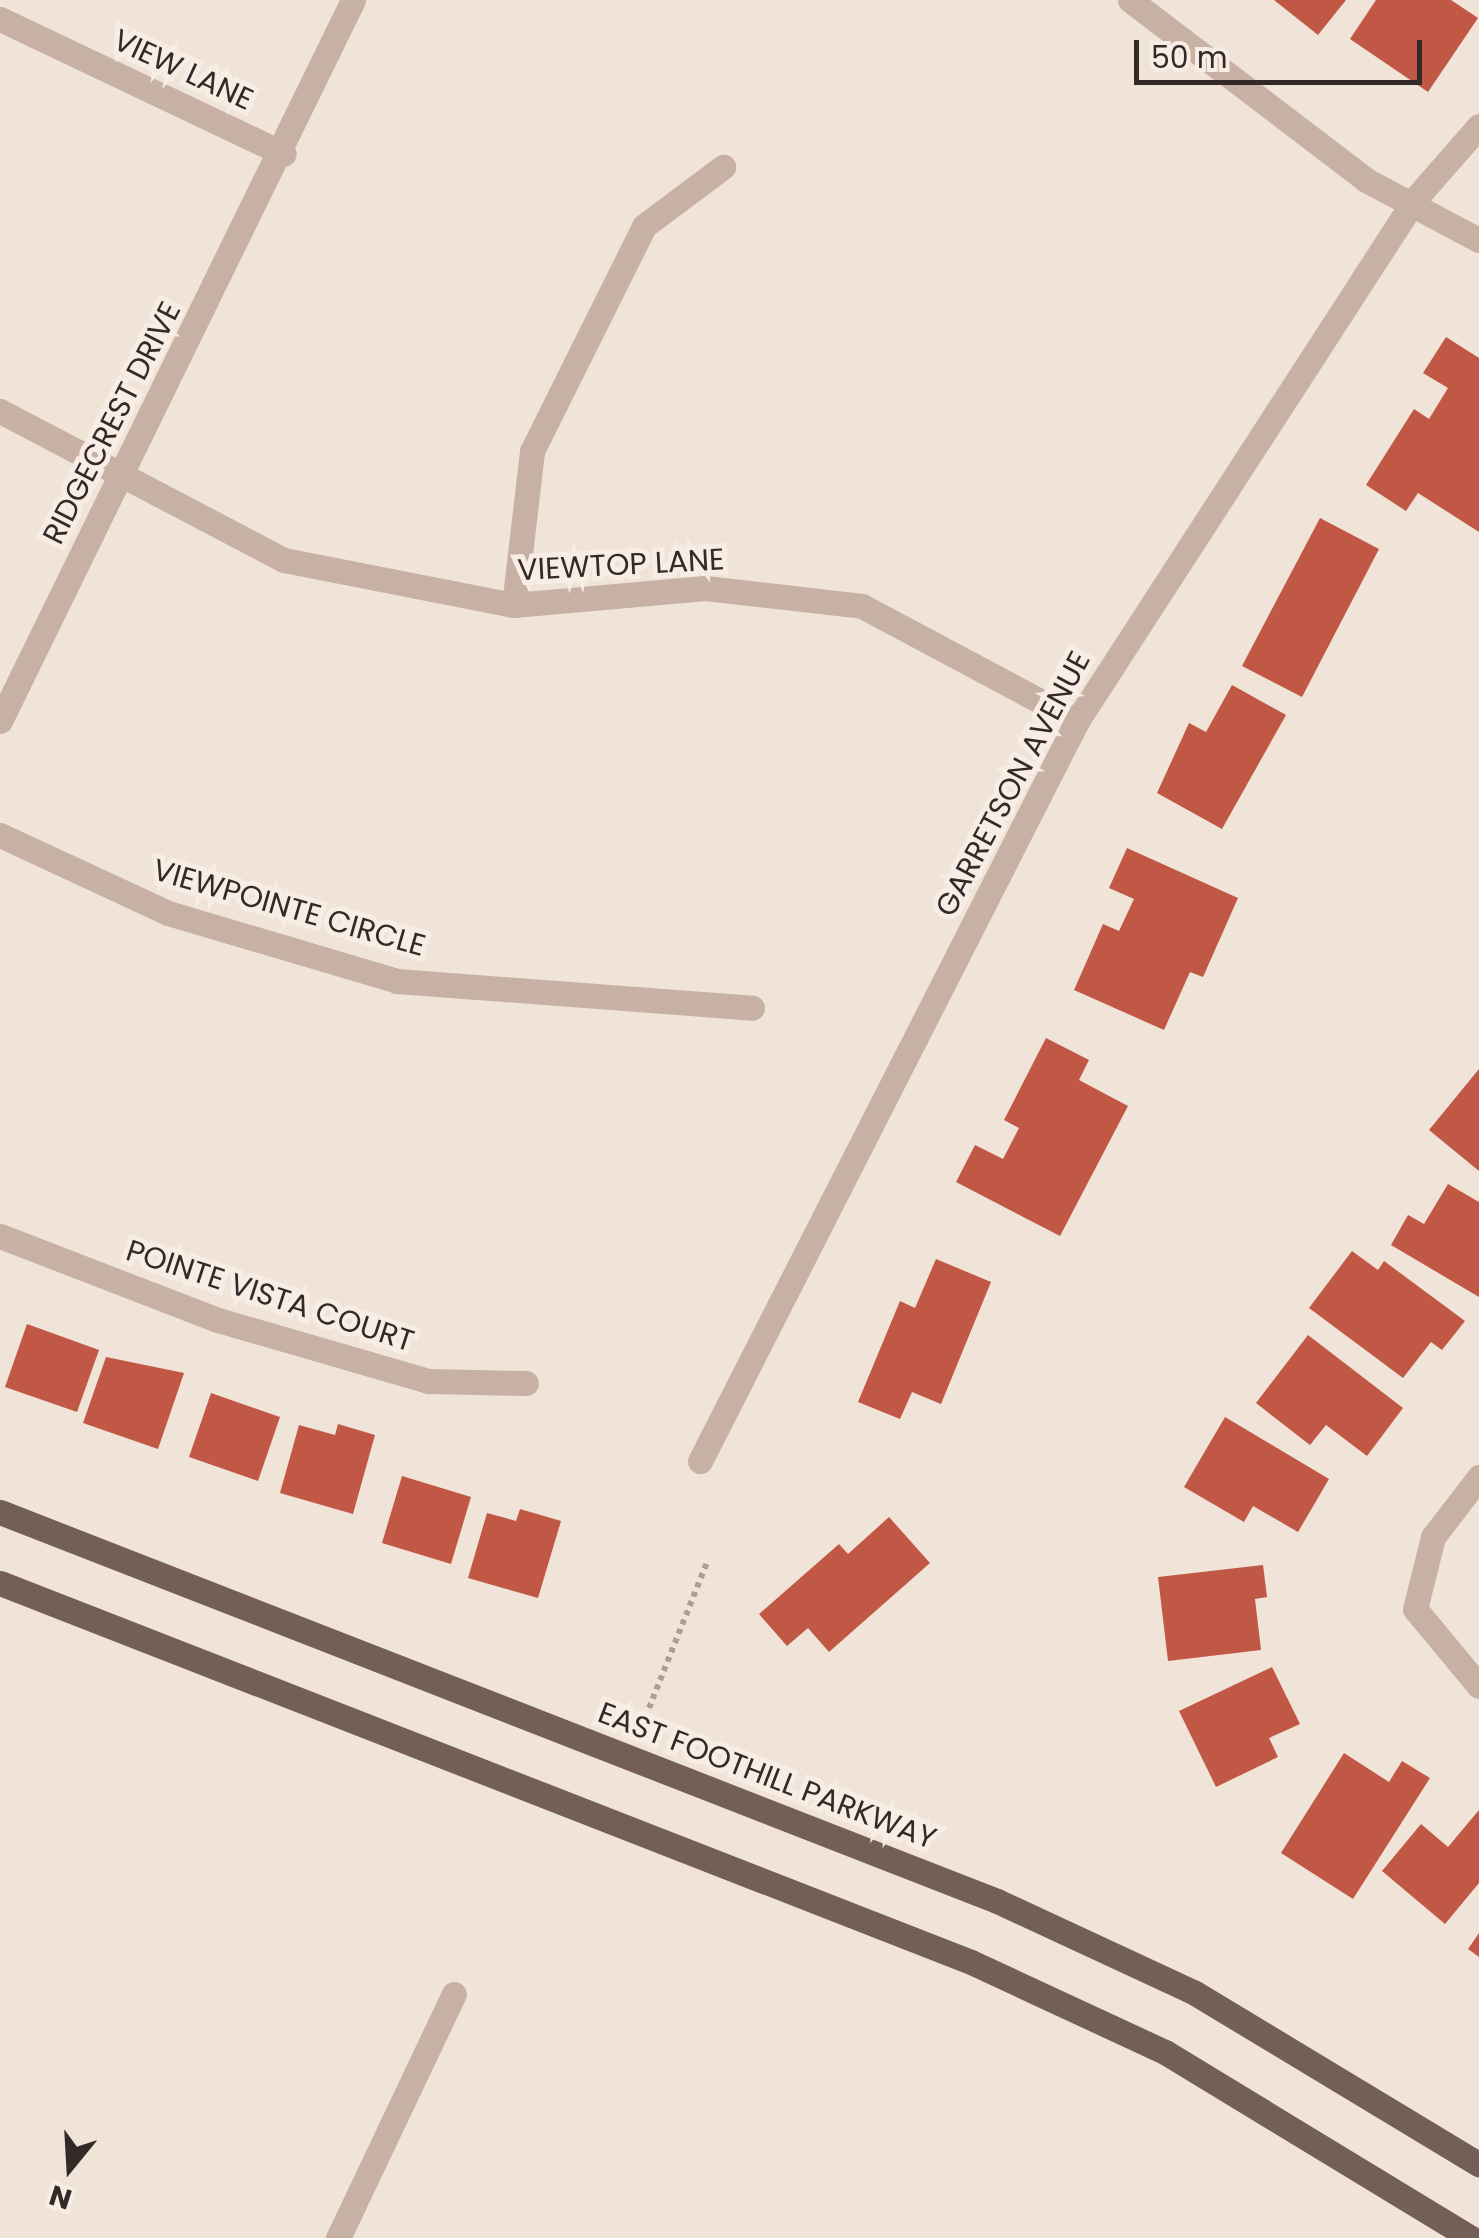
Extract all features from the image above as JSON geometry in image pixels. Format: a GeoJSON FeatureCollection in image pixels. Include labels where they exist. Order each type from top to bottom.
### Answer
{"type":"FeatureCollection","features":[{"type":"Feature","properties":{"kind":"main road","name":"EAST FOOTHILL PARKWAY"},"geometry":{"type":"LineString","coordinates":[[0,1512],[997,1901],[1195,1993],[1479,2164]]}},
{"type":"Feature","properties":{"kind":"main road"},"geometry":{"type":"LineString","coordinates":[[0,1583],[970,1962],[1164,2052],[1471,2238]]}},
{"type":"Feature","properties":{"kind":"street","name":"RIDGECREST DRIVE"},"geometry":{"type":"LineString","coordinates":[[0,721],[284,154],[354,0]]}},
{"type":"Feature","properties":{"kind":"street"},"geometry":{"type":"LineString","coordinates":[[1130,0],[1366,180],[1415,199],[1479,240]]}},
{"type":"Feature","properties":{"kind":"street","name":"VIEW LANE"},"geometry":{"type":"LineString","coordinates":[[0,19],[284,154]]}},
{"type":"Feature","properties":{"kind":"street","name":"GARRETSON AVENUE"},"geometry":{"type":"LineString","coordinates":[[700,1461],[1077,721],[1415,199],[1479,126]]}},
{"type":"Feature","properties":{"kind":"street"},"geometry":{"type":"LineString","coordinates":[[514,605],[532,451],[644,226],[723,167]]}},
{"type":"Feature","properties":{"kind":"street","name":"VIEWTOP LANE"},"geometry":{"type":"LineString","coordinates":[[0,411],[284,560],[514,605],[705,588],[862,606],[1077,721]]}},
{"type":"Feature","properties":{"kind":"street","name":"VIEWPOINTE CIRCLE"},"geometry":{"type":"LineString","coordinates":[[0,835],[168,913],[397,981],[752,1008]]}},
{"type":"Feature","properties":{"kind":"street","name":"POINTE VISTA COURT"},"geometry":{"type":"LineString","coordinates":[[0,1236],[218,1320],[428,1381],[526,1383]]}},
{"type":"Feature","properties":{"kind":"street"},"geometry":{"type":"LineString","coordinates":[[1479,1476],[1433,1537],[1415,1609],[1479,1686]]}},
{"type":"Feature","properties":{"kind":"street"},"geometry":{"type":"LineString","coordinates":[[338,2238],[454,1994]]}},
{"type":"Feature","properties":{"kind":"path"},"geometry":{"type":"LineString","coordinates":[[649,1708],[707,1562]]}},
{"type":"Feature","properties":{"kind":"building"},"geometry":{"type":"Polygon","coordinates":[[[1274,0],[1346,0],[1318,35],[1274,0]]]}},
{"type":"Feature","properties":{"kind":"building"},"geometry":{"type":"Polygon","coordinates":[[[1376,0],[1451,0],[1478,18],[1428,92],[1350,39],[1376,0]]]}},
{"type":"Feature","properties":{"kind":"building"},"geometry":{"type":"Polygon","coordinates":[[[1446,337],[1479,358],[1479,532],[1418,493],[1406,511],[1366,485],[1414,409],[1429,419],[1448,388],[1423,373],[1446,337]]]}},
{"type":"Feature","properties":{"kind":"building"},"geometry":{"type":"Polygon","coordinates":[[[1320,518],[1379,549],[1302,697],[1242,666],[1320,518]]]}},
{"type":"Feature","properties":{"kind":"building"},"geometry":{"type":"Polygon","coordinates":[[[1232,685],[1286,715],[1222,829],[1157,793],[1189,723],[1206,732],[1232,685]]]}},
{"type":"Feature","properties":{"kind":"building"},"geometry":{"type":"Polygon","coordinates":[[[1127,848],[1238,898],[1203,977],[1190,972],[1164,1030],[1074,990],[1103,924],[1119,931],[1134,899],[1109,888],[1127,848]]]}},
{"type":"Feature","properties":{"kind":"building"},"geometry":{"type":"Polygon","coordinates":[[[1046,1038],[1089,1060],[1079,1080],[1128,1106],[1060,1236],[956,1182],[975,1145],[1003,1159],[1019,1128],[1004,1120],[1046,1038]]]}},
{"type":"Feature","properties":{"kind":"building"},"geometry":{"type":"Polygon","coordinates":[[[1479,1069],[1479,1171],[1429,1130],[1479,1069]]]}},
{"type":"Feature","properties":{"kind":"building"},"geometry":{"type":"Polygon","coordinates":[[[1448,1184],[1479,1202],[1479,1297],[1391,1245],[1408,1215],[1424,1224],[1448,1184]]]}},
{"type":"Feature","properties":{"kind":"building"},"geometry":{"type":"Polygon","coordinates":[[[1352,1251],[1378,1270],[1384,1261],[1465,1321],[1442,1350],[1431,1342],[1403,1378],[1309,1308],[1352,1251]]]}},
{"type":"Feature","properties":{"kind":"building"},"geometry":{"type":"Polygon","coordinates":[[[936,1259],[991,1282],[941,1404],[912,1392],[900,1419],[858,1402],[900,1301],[915,1308],[936,1259]]]}},
{"type":"Feature","properties":{"kind":"building"},"geometry":{"type":"Polygon","coordinates":[[[27,1324],[99,1350],[77,1412],[5,1387],[27,1324]]]}},
{"type":"Feature","properties":{"kind":"building"},"geometry":{"type":"Polygon","coordinates":[[[1308,1335],[1403,1408],[1367,1456],[1326,1425],[1310,1445],[1256,1403],[1308,1335]]]}},
{"type":"Feature","properties":{"kind":"building"},"geometry":{"type":"Polygon","coordinates":[[[106,1357],[184,1373],[158,1449],[83,1423],[106,1357]]]}},
{"type":"Feature","properties":{"kind":"building"},"geometry":{"type":"Polygon","coordinates":[[[211,1393],[280,1417],[258,1481],[189,1457],[211,1393]]]}},
{"type":"Feature","properties":{"kind":"building"},"geometry":{"type":"Polygon","coordinates":[[[1225,1417],[1329,1479],[1298,1532],[1253,1506],[1244,1522],[1184,1487],[1225,1417]]]}},
{"type":"Feature","properties":{"kind":"building"},"geometry":{"type":"Polygon","coordinates":[[[338,1424],[375,1435],[353,1514],[280,1493],[299,1425],[335,1435],[338,1424]]]}},
{"type":"Feature","properties":{"kind":"building"},"geometry":{"type":"Polygon","coordinates":[[[402,1476],[471,1497],[451,1564],[382,1543],[402,1476]]]}},
{"type":"Feature","properties":{"kind":"building"},"geometry":{"type":"Polygon","coordinates":[[[520,1509],[561,1521],[538,1598],[468,1578],[487,1513],[516,1521],[520,1509]]]}},
{"type":"Feature","properties":{"kind":"building"},"geometry":{"type":"Polygon","coordinates":[[[889,1517],[930,1563],[829,1652],[808,1628],[787,1646],[759,1614],[839,1544],[848,1554],[889,1517]]]}},
{"type":"Feature","properties":{"kind":"building"},"geometry":{"type":"Polygon","coordinates":[[[1263,1565],[1267,1597],[1255,1599],[1261,1650],[1168,1661],[1158,1577],[1263,1565]]]}},
{"type":"Feature","properties":{"kind":"building"},"geometry":{"type":"Polygon","coordinates":[[[1272,1667],[1300,1724],[1269,1738],[1278,1757],[1216,1787],[1179,1711],[1272,1667]]]}},
{"type":"Feature","properties":{"kind":"building"},"geometry":{"type":"Polygon","coordinates":[[[1344,1753],[1389,1782],[1402,1761],[1430,1778],[1353,1899],[1281,1853],[1344,1753]]]}},
{"type":"Feature","properties":{"kind":"building"},"geometry":{"type":"Polygon","coordinates":[[[1479,1810],[1479,1883],[1445,1924],[1382,1871],[1421,1824],[1448,1847],[1479,1810]]]}},
{"type":"Feature","properties":{"kind":"building"},"geometry":{"type":"Polygon","coordinates":[[[1479,1933],[1479,1957],[1468,1949],[1479,1933]]]}}]}
